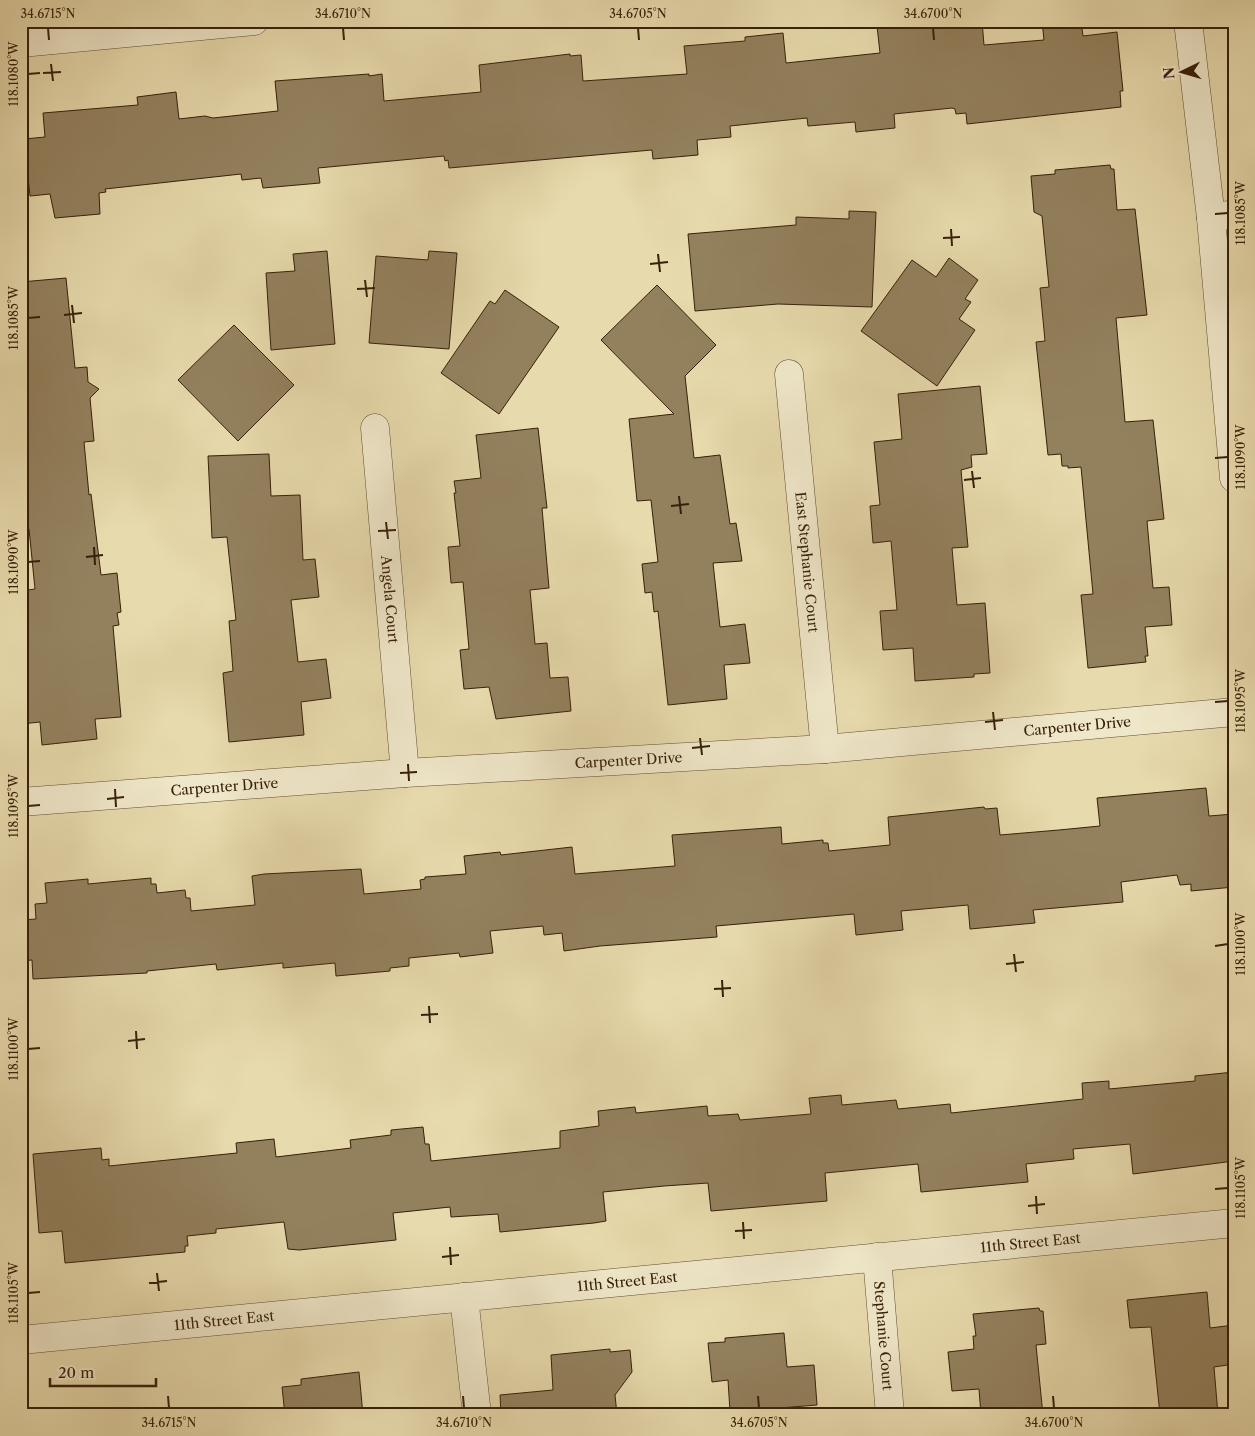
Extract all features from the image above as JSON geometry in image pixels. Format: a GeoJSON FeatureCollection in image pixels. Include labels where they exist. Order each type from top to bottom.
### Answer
{"type":"FeatureCollection","features":[{"type":"Feature","properties":{"kind":"street"},"geometry":{"type":"LineString","coordinates":[[21,42],[93,29],[254,21]]}},
{"type":"Feature","properties":{"kind":"street"},"geometry":{"type":"LineString","coordinates":[[1188,21],[1223,216],[1234,478]]}},
{"type":"Feature","properties":{"kind":"street","name":"East Stephanie Court"},"geometry":{"type":"LineString","coordinates":[[790,374],[825,749]]}},
{"type":"Feature","properties":{"kind":"street","name":"Angela Court"},"geometry":{"type":"LineString","coordinates":[[375,428],[405,773]]}},
{"type":"Feature","properties":{"kind":"street","name":"Carpenter Drive"},"geometry":{"type":"LineString","coordinates":[[21,802],[405,773],[825,749],[1234,712]]}},
{"type":"Feature","properties":{"kind":"street","name":"11th Street East"},"geometry":{"type":"LineString","coordinates":[[21,1340],[1234,1224]]}},
{"type":"Feature","properties":{"kind":"street","name":"Stephanie Court"},"geometry":{"type":"LineString","coordinates":[[877,1257],[890,1415]]}},
{"type":"Feature","properties":{"kind":"street"},"geometry":{"type":"LineString","coordinates":[[464,1297],[477,1415]]}},
{"type":"Feature","properties":{"kind":"building"},"geometry":{"type":"Polygon","coordinates":[[[929,21],[982,21],[984,45],[1044,40],[1042,21],[1081,21],[1083,36],[1117,32],[1123,91],[1120,91],[1121,107],[967,124],[966,113],[956,114],[955,109],[952,108],[894,114],[895,128],[856,132],[855,122],[808,126],[807,118],[730,126],[731,137],[697,140],[698,155],[653,159],[652,150],[449,168],[448,160],[445,161],[444,156],[318,168],[320,183],[263,188],[261,178],[242,180],[241,174],[105,189],[106,192],[99,193],[100,214],[55,218],[50,194],[30,196],[24,139],[45,137],[43,113],[138,105],[137,97],[176,92],[179,119],[205,116],[213,118],[278,111],[275,81],[369,74],[369,76],[382,74],[384,101],[481,92],[479,65],[570,54],[570,56],[581,55],[583,81],[687,74],[684,46],[745,41],[745,37],[783,33],[786,63],[880,53],[877,26],[929,21]]]}},
{"type":"Feature","properties":{"kind":"building"},"geometry":{"type":"Polygon","coordinates":[[[1110,165],[1111,169],[1114,169],[1117,210],[1135,209],[1147,315],[1116,318],[1125,422],[1153,420],[1164,519],[1147,521],[1153,588],[1169,587],[1172,625],[1145,627],[1148,656],[1145,656],[1146,662],[1088,668],[1081,595],[1093,594],[1081,467],[1068,468],[1068,466],[1062,466],[1061,454],[1048,455],[1036,342],[1045,341],[1040,288],[1049,287],[1042,216],[1034,212],[1031,176],[1055,174],[1055,170],[1110,165]]]}},
{"type":"Feature","properties":{"kind":"building"},"geometry":{"type":"Polygon","coordinates":[[[849,211],[876,212],[872,307],[778,304],[695,311],[688,234],[796,225],[796,217],[849,219],[849,211]]]}},
{"type":"Feature","properties":{"kind":"building"},"geometry":{"type":"Polygon","coordinates":[[[327,251],[335,344],[271,350],[266,273],[295,271],[293,254],[327,251]]]}},
{"type":"Feature","properties":{"kind":"building"},"geometry":{"type":"Polygon","coordinates":[[[429,251],[457,253],[449,349],[369,343],[376,256],[428,260],[429,251]]]}},
{"type":"Feature","properties":{"kind":"building"},"geometry":{"type":"Polygon","coordinates":[[[949,258],[978,280],[965,299],[971,302],[959,319],[975,330],[937,386],[861,331],[912,260],[936,277],[949,258]]]}},
{"type":"Feature","properties":{"kind":"building"},"geometry":{"type":"Polygon","coordinates":[[[66,278],[75,368],[87,367],[88,382],[99,389],[90,398],[94,441],[84,442],[89,495],[91,494],[101,575],[117,573],[121,612],[117,613],[119,625],[113,626],[121,717],[95,719],[97,739],[42,745],[40,722],[21,724],[21,591],[35,589],[29,529],[21,530],[21,408],[28,407],[21,327],[21,282],[66,278]]]}},
{"type":"Feature","properties":{"kind":"building"},"geometry":{"type":"Polygon","coordinates":[[[657,285],[716,345],[685,376],[694,458],[720,455],[730,524],[736,523],[742,561],[713,563],[720,627],[745,624],[750,663],[724,665],[727,699],[668,705],[658,611],[654,612],[652,592],[645,593],[642,564],[658,562],[651,500],[637,501],[629,419],[674,414],[601,340],[657,285]]]}},
{"type":"Feature","properties":{"kind":"building"},"geometry":{"type":"Polygon","coordinates":[[[505,290],[559,327],[499,414],[441,373],[490,301],[495,304],[505,290]]]}},
{"type":"Feature","properties":{"kind":"building"},"geometry":{"type":"Polygon","coordinates":[[[234,325],[294,385],[238,441],[178,380],[234,325]]]}},
{"type":"Feature","properties":{"kind":"building"},"geometry":{"type":"Polygon","coordinates":[[[980,386],[987,454],[971,455],[972,467],[961,470],[968,547],[952,548],[957,605],[985,603],[990,673],[974,674],[974,677],[915,681],[913,648],[883,650],[880,611],[897,610],[891,541],[873,543],[870,506],[880,505],[874,442],[902,439],[898,394],[980,386]]]}},
{"type":"Feature","properties":{"kind":"building"},"geometry":{"type":"Polygon","coordinates":[[[538,428],[547,508],[542,508],[549,588],[530,590],[535,644],[547,643],[550,678],[568,677],[571,711],[496,719],[489,687],[464,689],[460,650],[469,649],[463,582],[451,583],[448,547],[460,546],[454,481],[481,478],[476,435],[538,428]]]}},
{"type":"Feature","properties":{"kind":"building"},"geometry":{"type":"Polygon","coordinates":[[[269,454],[271,496],[300,495],[303,560],[315,559],[319,597],[291,600],[298,662],[326,659],[331,698],[301,702],[304,735],[229,742],[223,673],[233,671],[229,621],[236,620],[227,537],[212,538],[208,456],[269,454]]]}},
{"type":"Feature","properties":{"kind":"building"},"geometry":{"type":"Polygon","coordinates":[[[1206,788],[1209,816],[1234,814],[1234,887],[1191,891],[1191,884],[1180,885],[1177,875],[1121,882],[1123,902],[1033,910],[1035,923],[970,929],[968,905],[901,911],[903,930],[856,935],[854,914],[716,926],[717,937],[600,946],[564,951],[562,933],[544,935],[543,926],[490,931],[493,953],[460,957],[459,953],[409,958],[409,966],[390,968],[390,971],[336,976],[335,963],[283,968],[283,963],[217,970],[216,964],[147,971],[147,973],[33,979],[32,960],[21,961],[21,920],[36,919],[35,904],[47,903],[45,883],[88,879],[88,884],[151,878],[151,884],[156,884],[157,893],[185,890],[186,898],[190,898],[191,911],[255,905],[252,876],[264,874],[361,869],[364,894],[421,889],[420,880],[425,879],[425,877],[466,874],[464,856],[500,852],[501,855],[572,847],[575,874],[675,866],[672,835],[781,827],[782,844],[823,840],[823,843],[828,843],[829,851],[890,845],[888,817],[984,807],[985,809],[997,808],[1000,835],[1059,830],[1100,826],[1097,798],[1206,788]]]}},
{"type":"Feature","properties":{"kind":"building"},"geometry":{"type":"Polygon","coordinates":[[[1234,1072],[1234,1161],[1133,1174],[1130,1144],[1073,1149],[1074,1159],[1026,1164],[1028,1182],[921,1192],[918,1164],[825,1173],[827,1201],[711,1211],[708,1183],[664,1186],[603,1192],[606,1221],[500,1232],[498,1214],[451,1217],[450,1207],[393,1213],[396,1240],[299,1250],[288,1249],[284,1222],[216,1229],[216,1233],[187,1236],[188,1246],[185,1246],[185,1252],[65,1263],[62,1231],[39,1233],[33,1154],[101,1148],[102,1160],[109,1159],[109,1166],[237,1153],[236,1143],[274,1139],[276,1157],[351,1148],[350,1140],[391,1135],[391,1130],[423,1127],[425,1144],[429,1144],[431,1161],[560,1148],[560,1131],[599,1126],[598,1111],[635,1107],[636,1113],[707,1106],[708,1116],[738,1114],[740,1120],[811,1114],[809,1098],[841,1095],[842,1105],[896,1100],[898,1109],[950,1104],[951,1113],[1083,1099],[1082,1083],[1109,1081],[1109,1089],[1195,1081],[1195,1076],[1234,1072]]]}},
{"type":"Feature","properties":{"kind":"building"},"geometry":{"type":"Polygon","coordinates":[[[1207,1292],[1210,1328],[1234,1325],[1234,1364],[1214,1367],[1218,1415],[1160,1415],[1151,1327],[1130,1328],[1127,1300],[1207,1292]]]}},
{"type":"Feature","properties":{"kind":"building"},"geometry":{"type":"Polygon","coordinates":[[[1039,1308],[1040,1311],[1043,1311],[1046,1344],[1036,1345],[1043,1415],[981,1415],[979,1389],[952,1391],[948,1352],[974,1349],[973,1336],[976,1336],[973,1314],[1039,1308]]]}},
{"type":"Feature","properties":{"kind":"building"},"geometry":{"type":"Polygon","coordinates":[[[784,1333],[787,1367],[814,1365],[817,1405],[730,1412],[728,1380],[712,1382],[708,1343],[725,1342],[725,1338],[784,1333]]]}},
{"type":"Feature","properties":{"kind":"building"},"geometry":{"type":"Polygon","coordinates":[[[610,1349],[610,1352],[630,1350],[632,1372],[615,1395],[617,1415],[501,1415],[500,1395],[553,1390],[551,1355],[610,1349]]]}},
{"type":"Feature","properties":{"kind":"building"},"geometry":{"type":"Polygon","coordinates":[[[359,1372],[363,1415],[285,1415],[282,1387],[301,1385],[301,1379],[359,1372]]]}}]}
